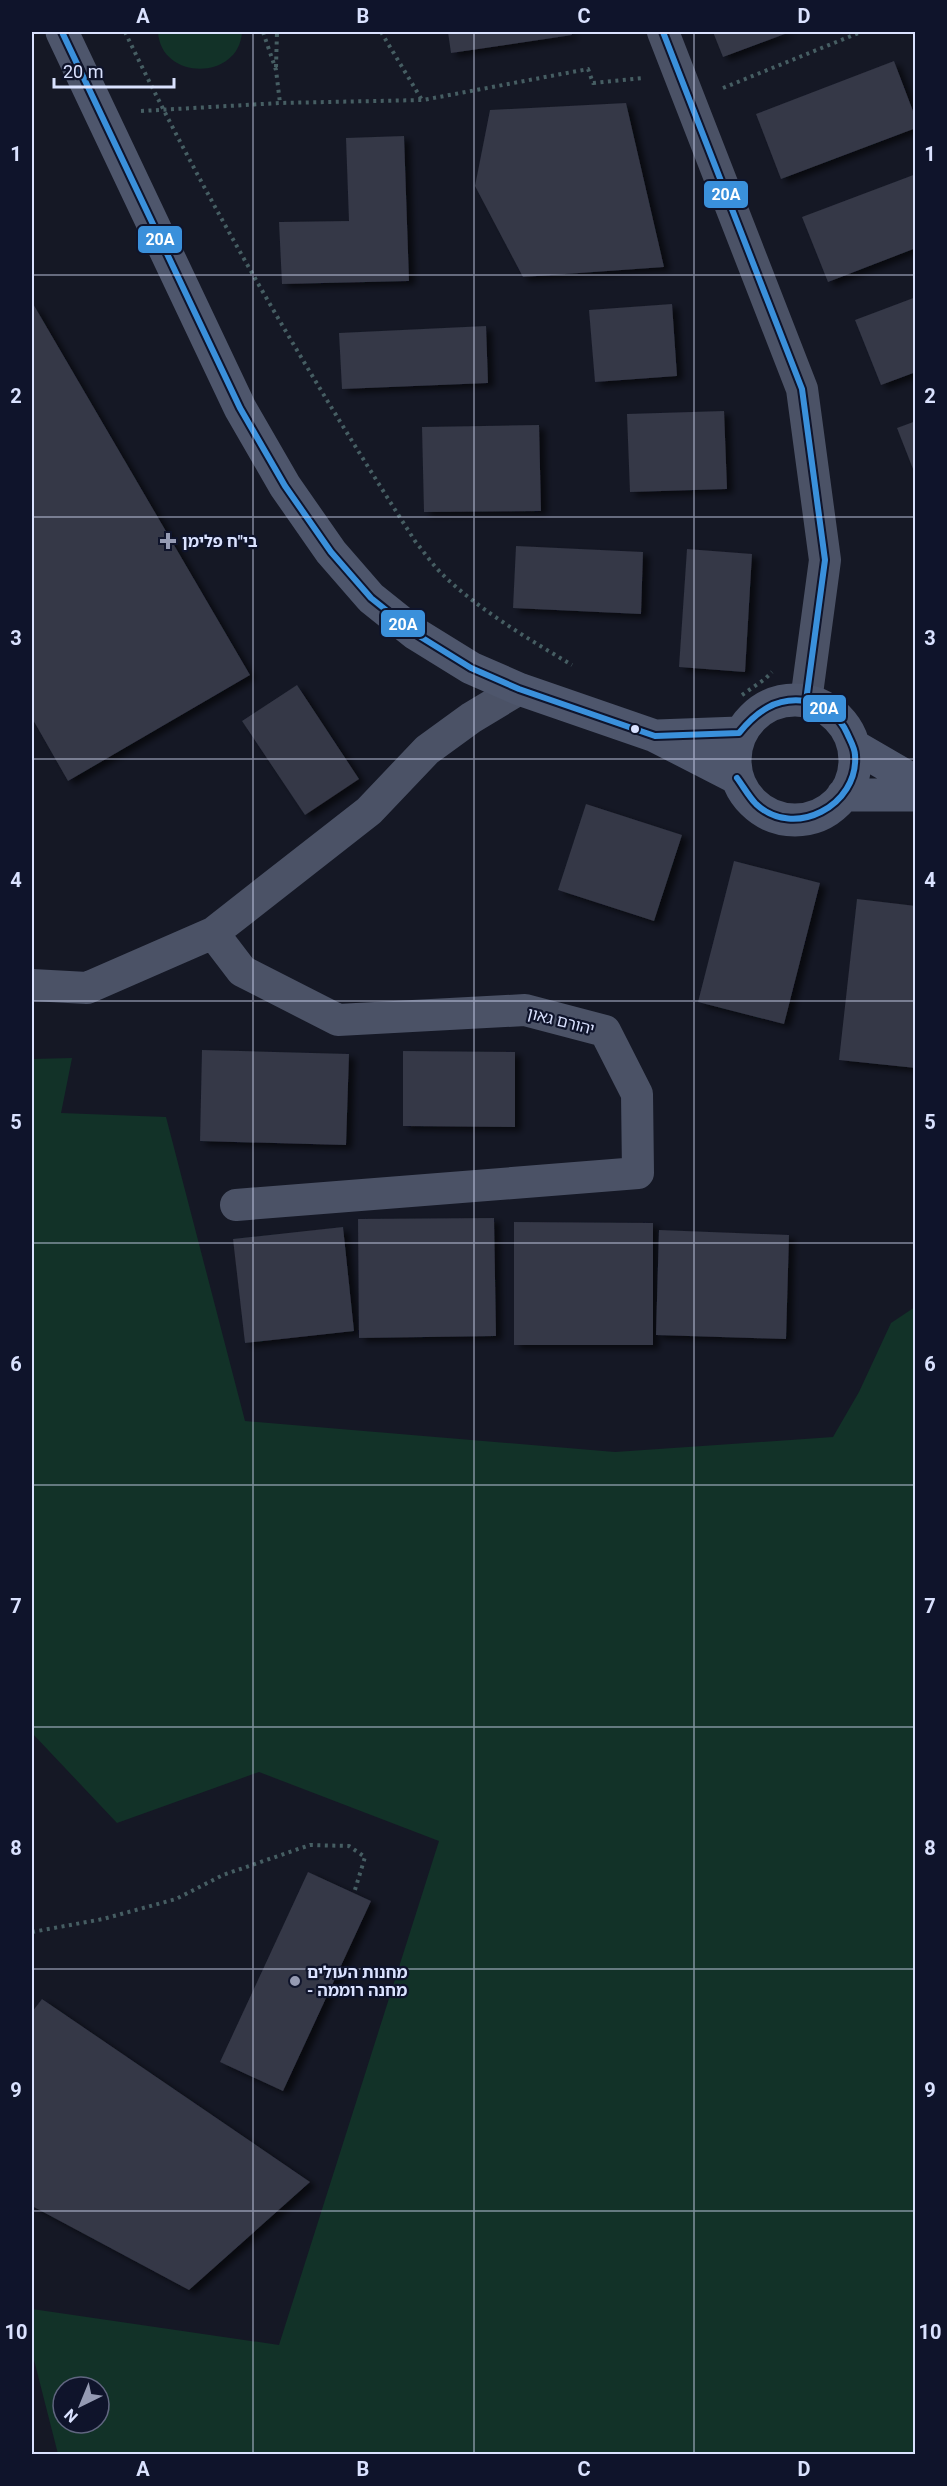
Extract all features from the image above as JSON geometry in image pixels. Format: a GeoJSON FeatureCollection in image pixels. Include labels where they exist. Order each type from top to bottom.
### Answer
{"type":"FeatureCollection","features":[{"type":"Feature","properties":{"kind":"street"},"geometry":{"type":"LineString","coordinates":[[62,32],[240,408],[285,486],[330,552],[371,598],[416,634],[471,668],[519,689],[655,736],[737,778]]}},
{"type":"Feature","properties":{"kind":"street"},"geometry":{"type":"LineString","coordinates":[[663,32],[802,389],[825,560],[806,701]]}},
{"type":"Feature","properties":{"kind":"street"},"geometry":{"type":"LineString","coordinates":[[32,985],[87,988],[213,933],[369,811],[427,750],[471,718],[519,689]]}},
{"type":"Feature","properties":{"kind":"street"},"geometry":{"type":"LineString","coordinates":[[789,700],[806,701],[825,708],[840,721],[854,746],[856,760],[853,779],[831,808],[813,817],[795,820],[776,817],[759,808],[746,795],[737,778],[736,746],[740,734],[756,713],[771,704],[789,700]]}},
{"type":"Feature","properties":{"kind":"street"},"geometry":{"type":"LineString","coordinates":[[655,736],[740,734]]}},
{"type":"Feature","properties":{"kind":"street"},"geometry":{"type":"LineString","coordinates":[[854,746],[915,782]]}},
{"type":"Feature","properties":{"kind":"street"},"geometry":{"type":"LineString","coordinates":[[843,795],[915,795]]}},
{"type":"Feature","properties":{"kind":"street","name":"יהורם גאון"},"geometry":{"type":"LineString","coordinates":[[213,933],[242,971],[338,1020],[525,1010],[604,1031],[637,1094],[638,1173],[236,1205]]}},
{"type":"Feature","properties":{"kind":"path"},"geometry":{"type":"LineString","coordinates":[[125,32],[162,110],[280,321],[415,541],[441,573],[470,597],[520,634],[575,667]]}},
{"type":"Feature","properties":{"kind":"path"},"geometry":{"type":"LineString","coordinates":[[263,32],[276,70]]}},
{"type":"Feature","properties":{"kind":"path"},"geometry":{"type":"LineString","coordinates":[[277,32],[276,70],[280,104]]}},
{"type":"Feature","properties":{"kind":"path"},"geometry":{"type":"LineString","coordinates":[[381,32],[423,100]]}},
{"type":"Feature","properties":{"kind":"path"},"geometry":{"type":"LineString","coordinates":[[100,113],[423,100],[588,69],[593,83],[684,88],[861,32]]}},
{"type":"Feature","properties":{"kind":"path"},"geometry":{"type":"LineString","coordinates":[[737,698],[765,679],[778,664]]}},
{"type":"Feature","properties":{"kind":"path"},"geometry":{"type":"LineString","coordinates":[[32,1932],[103,1919],[176,1899],[223,1875],[310,1845],[349,1846],[365,1857],[354,1893]]}},
{"type":"Feature","properties":{"kind":"green space"},"geometry":{"type":"Polygon","coordinates":[[[158,32],[242,32],[238,48],[228,60],[200,69],[172,60],[162,48],[158,32]]]}},
{"type":"Feature","properties":{"kind":"green space"},"geometry":{"type":"Polygon","coordinates":[[[72,1058],[61,1113],[166,1117],[245,1421],[615,1452],[833,1437],[859,1392],[891,1323],[915,1307],[915,2454],[58,2454],[53,2435],[111,2435],[111,2375],[51,2375],[51,2427],[32,2352],[32,2309],[279,2345],[439,1841],[259,1772],[117,1823],[32,1733],[32,1059],[72,1058]]]}},
{"type":"Feature","properties":{"kind":"building"},"geometry":{"type":"Polygon","coordinates":[[[448,32],[571,32],[572,35],[451,53],[448,32]]]}},
{"type":"Feature","properties":{"kind":"building"},"geometry":{"type":"Polygon","coordinates":[[[713,32],[790,32],[723,57],[713,32]]]}},
{"type":"Feature","properties":{"kind":"building"},"geometry":{"type":"Polygon","coordinates":[[[894,61],[916,119],[916,128],[781,179],[756,114],[894,61]]]}},
{"type":"Feature","properties":{"kind":"building"},"geometry":{"type":"Polygon","coordinates":[[[626,103],[664,267],[523,277],[475,186],[490,110],[626,103]]]}},
{"type":"Feature","properties":{"kind":"building"},"geometry":{"type":"Polygon","coordinates":[[[404,136],[409,281],[282,284],[279,222],[349,221],[346,138],[404,136]]]}},
{"type":"Feature","properties":{"kind":"building"},"geometry":{"type":"Polygon","coordinates":[[[916,174],[916,248],[828,282],[802,217],[916,174]]]}},
{"type":"Feature","properties":{"kind":"building"},"geometry":{"type":"Polygon","coordinates":[[[916,297],[916,372],[881,385],[855,320],[916,297]]]}},
{"type":"Feature","properties":{"kind":"building"},"geometry":{"type":"Polygon","coordinates":[[[32,302],[250,675],[68,781],[32,718],[32,302]]]}},
{"type":"Feature","properties":{"kind":"building"},"geometry":{"type":"Polygon","coordinates":[[[672,304],[677,376],[595,382],[589,310],[672,304]]]}},
{"type":"Feature","properties":{"kind":"building"},"geometry":{"type":"Polygon","coordinates":[[[486,326],[488,383],[342,389],[339,333],[486,326]]]}},
{"type":"Feature","properties":{"kind":"building"},"geometry":{"type":"Polygon","coordinates":[[[724,411],[727,489],[630,492],[627,414],[724,411]]]}},
{"type":"Feature","properties":{"kind":"building"},"geometry":{"type":"Polygon","coordinates":[[[916,421],[916,474],[915,474],[897,428],[916,421]]]}},
{"type":"Feature","properties":{"kind":"building"},"geometry":{"type":"Polygon","coordinates":[[[539,425],[541,511],[424,512],[422,427],[539,425]]]}},
{"type":"Feature","properties":{"kind":"building"},"geometry":{"type":"Polygon","coordinates":[[[516,546],[643,552],[641,614],[513,608],[516,546]]]}},
{"type":"Feature","properties":{"kind":"building"},"geometry":{"type":"Polygon","coordinates":[[[687,549],[752,554],[745,672],[679,667],[687,549]]]}},
{"type":"Feature","properties":{"kind":"building"},"geometry":{"type":"Polygon","coordinates":[[[297,685],[359,779],[305,815],[242,721],[297,685]]]}},
{"type":"Feature","properties":{"kind":"building"},"geometry":{"type":"Polygon","coordinates":[[[586,804],[682,835],[654,921],[558,890],[586,804]]]}},
{"type":"Feature","properties":{"kind":"building"},"geometry":{"type":"Polygon","coordinates":[[[734,861],[820,883],[784,1024],[698,1002],[734,861]]]}},
{"type":"Feature","properties":{"kind":"building"},"geometry":{"type":"Polygon","coordinates":[[[857,899],[916,906],[916,1068],[839,1060],[857,899]]]}},
{"type":"Feature","properties":{"kind":"building"},"geometry":{"type":"Polygon","coordinates":[[[202,1050],[349,1054],[346,1145],[200,1141],[202,1050]]]}},
{"type":"Feature","properties":{"kind":"building"},"geometry":{"type":"Polygon","coordinates":[[[403,1051],[515,1052],[515,1127],[403,1126],[403,1051]]]}},
{"type":"Feature","properties":{"kind":"building"},"geometry":{"type":"Polygon","coordinates":[[[494,1218],[496,1336],[359,1338],[358,1219],[494,1218]]]}},
{"type":"Feature","properties":{"kind":"building"},"geometry":{"type":"Polygon","coordinates":[[[514,1222],[653,1223],[653,1345],[514,1345],[514,1222]]]}},
{"type":"Feature","properties":{"kind":"building"},"geometry":{"type":"Polygon","coordinates":[[[343,1227],[354,1331],[245,1343],[233,1239],[343,1227]]]}},
{"type":"Feature","properties":{"kind":"building"},"geometry":{"type":"Polygon","coordinates":[[[659,1230],[789,1235],[786,1339],[656,1335],[659,1230]]]}},
{"type":"Feature","properties":{"kind":"building","name":"מחנות העולים - מחנה רוממה"},"geometry":{"type":"Polygon","coordinates":[[[308,1872],[371,1901],[283,2091],[220,2062],[308,1872]]]}},
{"type":"Feature","properties":{"kind":"building"},"geometry":{"type":"Polygon","coordinates":[[[42,1999],[310,2182],[189,2290],[32,2206],[32,2012],[42,1999]]]}},
{"type":"Feature","properties":{"kind":"transit line","name":"20A"},"geometry":{"type":"LineString","coordinates":[[62,32],[240,408],[285,486],[331,552],[371,598],[416,634],[471,668],[519,689],[655,736],[739,733],[752,719],[768,708],[785,701],[795,700],[818,705],[835,717],[844,727],[854,750],[853,773],[847,789],[821,812],[805,818],[788,819],[771,814],[756,804],[737,778]]}},
{"type":"Feature","properties":{"kind":"transit line","name":"20A"},"geometry":{"type":"LineString","coordinates":[[663,32],[802,389],[825,560],[806,701]]}},
{"type":"Feature","properties":{"kind":"place","name":"בי\"ח פלימן"},"geometry":{"type":"Point","coordinates":[168,541]}},
{"type":"Feature","properties":{"kind":"place","name":"מחנות העולים - מחנה רוממה"},"geometry":{"type":"Point","coordinates":[295,1981]}}]}
